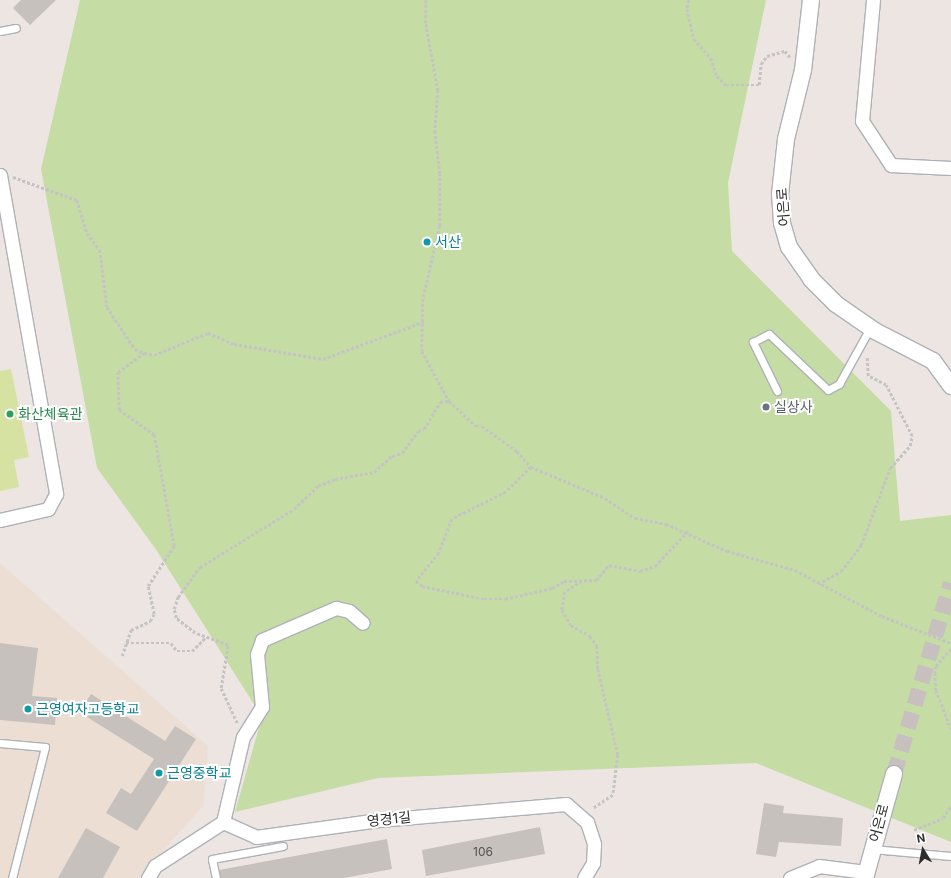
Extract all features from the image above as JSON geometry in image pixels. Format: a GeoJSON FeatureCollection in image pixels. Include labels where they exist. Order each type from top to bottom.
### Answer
{"type":"FeatureCollection","features":[{"type":"Feature","properties":{"kind":"street","name":"어은로"},"geometry":{"type":"LineString","coordinates":[[811,0],[803,70],[786,139],[780,194],[782,223],[790,247],[811,279],[836,304],[870,328],[933,361],[951,386]]}},
{"type":"Feature","properties":{"kind":"street"},"geometry":{"type":"LineString","coordinates":[[872,0],[862,121],[891,165],[951,168]]}},
{"type":"Feature","properties":{"kind":"street"},"geometry":{"type":"LineString","coordinates":[[0,520],[48,510],[56,494],[6,176]]}},
{"type":"Feature","properties":{"kind":"street"},"geometry":{"type":"LineString","coordinates":[[148,878],[155,866],[223,822],[243,738],[262,707],[257,654],[262,640],[336,608],[349,611],[362,623]]}},
{"type":"Feature","properties":{"kind":"street","name":"어은로"},"geometry":{"type":"LineString","coordinates":[[790,878],[819,866],[865,875],[894,774]]}},
{"type":"Feature","properties":{"kind":"street","name":"영경1길"},"geometry":{"type":"LineString","coordinates":[[223,822],[256,837],[379,820],[566,804],[587,822]]}},
{"type":"Feature","properties":{"kind":"street"},"geometry":{"type":"LineString","coordinates":[[584,878],[593,863],[594,844],[587,822]]}},
{"type":"Feature","properties":{"kind":"lane"},"geometry":{"type":"LineString","coordinates":[[0,30],[16,28]]}},
{"type":"Feature","properties":{"kind":"lane"},"geometry":{"type":"LineString","coordinates":[[776,391],[753,342],[769,334],[828,390],[839,384],[870,328]]}},
{"type":"Feature","properties":{"kind":"lane"},"geometry":{"type":"LineString","coordinates":[[0,743],[45,747],[12,878]]}},
{"type":"Feature","properties":{"kind":"lane"},"geometry":{"type":"LineString","coordinates":[[216,878],[212,859],[283,846]]}},
{"type":"Feature","properties":{"kind":"lane"},"geometry":{"type":"LineString","coordinates":[[872,849],[951,856]]}},
{"type":"Feature","properties":{"kind":"path"},"geometry":{"type":"LineString","coordinates":[[426,0],[426,24],[438,90],[435,131],[440,173],[440,226],[424,299],[422,352],[449,401],[476,426],[482,426],[517,451],[530,467],[604,498],[635,518],[688,531],[727,551],[795,570],[818,584],[830,587],[882,616],[951,643]]}},
{"type":"Feature","properties":{"kind":"path"},"geometry":{"type":"LineString","coordinates":[[689,0],[687,9],[694,39],[711,58],[717,76],[726,85],[759,85],[761,64],[775,53],[786,51],[803,70]]}},
{"type":"Feature","properties":{"kind":"path"},"geometry":{"type":"LineString","coordinates":[[6,176],[77,200],[87,233],[100,250],[107,307],[135,349],[144,353],[154,355],[208,333],[234,344],[275,348],[291,356],[323,359],[423,322]]}},
{"type":"Feature","properties":{"kind":"path"},"geometry":{"type":"LineString","coordinates":[[122,656],[131,630],[150,621],[154,614],[148,586],[174,546],[154,435],[119,410],[118,372],[144,353]]}},
{"type":"Feature","properties":{"kind":"path"},"geometry":{"type":"LineString","coordinates":[[818,584],[841,571],[861,545],[890,468],[910,446],[912,436],[886,385],[868,376],[868,354]]}},
{"type":"Feature","properties":{"kind":"path"},"geometry":{"type":"LineString","coordinates":[[243,738],[221,688],[228,645],[194,633],[176,618],[174,609],[200,567],[294,509],[318,486],[335,479],[374,472],[392,456],[402,453],[418,431],[424,429],[440,402],[449,401]]}},
{"type":"Feature","properties":{"kind":"path"},"geometry":{"type":"LineString","coordinates":[[530,467],[506,492],[452,518],[439,553],[416,581],[422,586],[484,599],[506,599],[552,588],[564,581],[596,580],[609,564],[640,571],[655,566],[688,531]]}},
{"type":"Feature","properties":{"kind":"path"},"geometry":{"type":"LineString","coordinates":[[583,580],[565,592],[562,610],[572,625],[590,636],[597,646],[598,669],[618,755],[613,795],[594,805],[587,822]]}},
{"type":"Feature","properties":{"kind":"path"},"geometry":{"type":"LineString","coordinates":[[126,643],[171,643],[177,651],[192,651],[206,637]]}},
{"type":"Feature","properties":{"kind":"path"},"geometry":{"type":"LineString","coordinates":[[951,650],[936,666],[935,673],[936,690],[951,729]]}},
{"type":"Feature","properties":{"kind":"path"},"geometry":{"type":"LineString","coordinates":[[914,830],[943,818],[951,805]]}},
{"type":"Feature","properties":{"kind":"shaded area"},"geometry":{"type":"Polygon","coordinates":[[[0,563],[208,746],[203,806],[139,878],[0,878],[0,563]]]}},
{"type":"Feature","properties":{"kind":"green space"},"geometry":{"type":"Polygon","coordinates":[[[80,0],[766,0],[728,183],[732,251],[891,411],[900,521],[951,515],[951,842],[756,763],[378,778],[235,812],[262,717],[157,551],[97,468],[41,169],[80,0]]]}},
{"type":"Feature","properties":{"kind":"green space","name":"화산체육관"},"geometry":{"type":"Polygon","coordinates":[[[11,369],[29,457],[14,460],[19,487],[0,491],[0,371],[11,369]]]}},
{"type":"Feature","properties":{"kind":"building"},"geometry":{"type":"Polygon","coordinates":[[[21,0],[56,0],[30,25],[13,8],[21,0]]]}},
{"type":"Feature","properties":{"kind":"building"},"geometry":{"type":"Polygon","coordinates":[[[0,643],[38,648],[32,696],[57,698],[55,725],[0,720],[0,643]]]}},
{"type":"Feature","properties":{"kind":"building","name":"근영중학교"},"geometry":{"type":"Polygon","coordinates":[[[91,694],[165,741],[175,726],[196,739],[137,831],[106,813],[121,788],[131,794],[154,759],[79,712],[91,694]]]}},
{"type":"Feature","properties":{"kind":"building"},"geometry":{"type":"Polygon","coordinates":[[[764,803],[784,806],[783,813],[843,818],[841,846],[779,842],[776,857],[756,854],[764,803]]]}},
{"type":"Feature","properties":{"kind":"building"},"geometry":{"type":"Polygon","coordinates":[[[540,827],[545,854],[426,876],[422,850],[540,827]]]}},
{"type":"Feature","properties":{"kind":"building"},"geometry":{"type":"Polygon","coordinates":[[[86,828],[120,847],[103,878],[58,878],[86,828]]]}},
{"type":"Feature","properties":{"kind":"building"},"geometry":{"type":"Polygon","coordinates":[[[387,839],[392,869],[344,878],[221,878],[219,870],[387,839]]]}},
{"type":"Feature","properties":{"kind":"tunnel"},"geometry":{"type":"LineString","coordinates":[[894,774],[951,583]]}},
{"type":"Feature","properties":{"kind":"place","name":"서산"},"geometry":{"type":"Point","coordinates":[427,242]}},
{"type":"Feature","properties":{"kind":"place","name":"실상사"},"geometry":{"type":"Point","coordinates":[766,407]}},
{"type":"Feature","properties":{"kind":"place","name":"화산체육관"},"geometry":{"type":"Point","coordinates":[10,414]}},
{"type":"Feature","properties":{"kind":"place","name":"근영여자고등학교"},"geometry":{"type":"Point","coordinates":[28,709]}},
{"type":"Feature","properties":{"kind":"place","name":"근영중학교"},"geometry":{"type":"Point","coordinates":[159,773]}}]}
